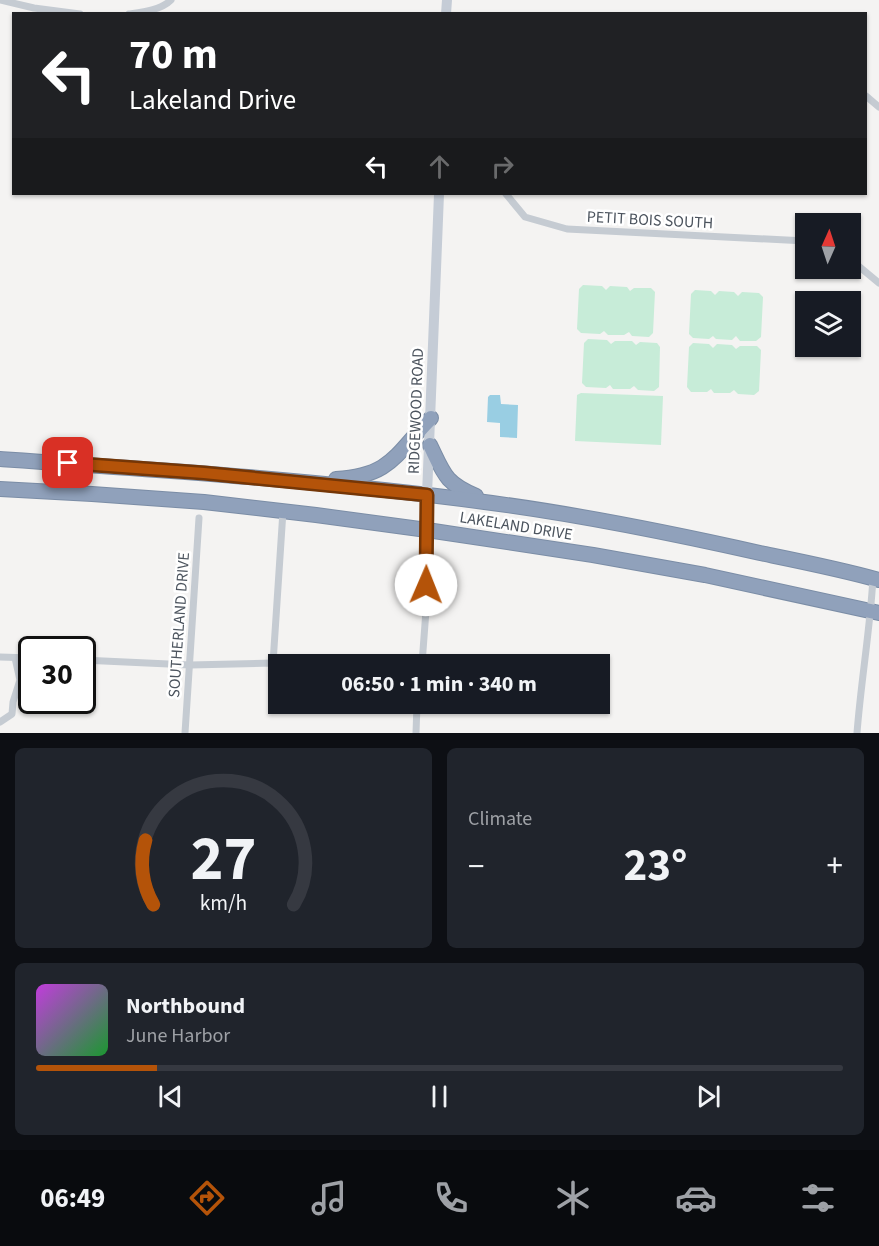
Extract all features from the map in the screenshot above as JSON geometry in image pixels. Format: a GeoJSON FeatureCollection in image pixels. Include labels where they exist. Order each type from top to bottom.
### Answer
{"type":"FeatureCollection","features":[{"type":"Feature","properties":{"kind":"highway"},"geometry":{"type":"LineString","coordinates":[[291,481],[353,478],[372,473],[396,458],[411,437],[431,418]]}},
{"type":"Feature","properties":{"kind":"highway"},"geometry":{"type":"LineString","coordinates":[[430,445],[444,475],[452,483],[492,503]]}},
{"type":"Feature","properties":{"kind":"highway","name":"LAKELAND DRIVE"},"geometry":{"type":"LineString","coordinates":[[0,459],[204,473],[492,503],[598,519],[686,536],[876,579]]}},
{"type":"Feature","properties":{"kind":"highway","name":"LAKELAND DRIVE"},"geometry":{"type":"LineString","coordinates":[[0,489],[204,502],[427,530],[593,555],[705,575],[875,612]]}},
{"type":"Feature","properties":{"kind":"street"},"geometry":{"type":"LineString","coordinates":[[0,0],[65,12]]}},
{"type":"Feature","properties":{"kind":"street"},"geometry":{"type":"LineString","coordinates":[[140,12],[151,10],[171,0]]}},
{"type":"Feature","properties":{"kind":"street"},"geometry":{"type":"LineString","coordinates":[[867,97],[879,107]]}},
{"type":"Feature","properties":{"kind":"street","name":"RIDGEWOOD ROAD"},"geometry":{"type":"LineString","coordinates":[[423,654],[427,597],[427,495],[439,195]]}},
{"type":"Feature","properties":{"kind":"street","name":"PETIT BOIS SOUTH"},"geometry":{"type":"LineString","coordinates":[[507,195],[525,217],[567,229],[795,241]]}},
{"type":"Feature","properties":{"kind":"street"},"geometry":{"type":"LineString","coordinates":[[861,268],[879,283]]}},
{"type":"Feature","properties":{"kind":"street"},"geometry":{"type":"LineString","coordinates":[[274,654],[283,511]]}},
{"type":"Feature","properties":{"kind":"street","name":"SOUTHERLAND DRIVE"},"geometry":{"type":"LineString","coordinates":[[185,733],[199,518]]}},
{"type":"Feature","properties":{"kind":"street"},"geometry":{"type":"LineString","coordinates":[[857,733],[861,687],[875,612],[876,579]]}},
{"type":"Feature","properties":{"kind":"street"},"geometry":{"type":"LineString","coordinates":[[0,657],[15,658],[20,680],[12,714],[0,722]]}},
{"type":"Feature","properties":{"kind":"street"},"geometry":{"type":"LineString","coordinates":[[96,661],[190,665],[268,663]]}},
{"type":"Feature","properties":{"kind":"street"},"geometry":{"type":"LineString","coordinates":[[416,733],[417,714]]}},
{"type":"Feature","properties":{"kind":"green space"},"geometry":{"type":"Polygon","coordinates":[[[583,285],[602,286],[606,290],[610,286],[627,287],[630,291],[634,288],[651,288],[655,292],[653,333],[649,337],[632,336],[629,332],[624,335],[608,335],[604,331],[600,334],[581,333],[577,329],[579,289],[583,285]]]}},
{"type":"Feature","properties":{"kind":"green space"},"geometry":{"type":"Polygon","coordinates":[[[695,290],[711,291],[715,295],[719,291],[734,292],[738,296],[742,292],[759,293],[763,297],[761,337],[756,341],[740,341],[736,336],[732,340],[716,339],[713,336],[709,339],[693,338],[689,334],[691,294],[695,290]]]}},
{"type":"Feature","properties":{"kind":"green space"},"geometry":{"type":"Polygon","coordinates":[[[588,339],[607,340],[611,344],[615,341],[632,341],[636,345],[640,342],[657,343],[660,347],[659,387],[654,391],[638,390],[634,386],[630,389],[613,389],[610,385],[606,388],[586,387],[582,383],[584,343],[588,339]]]}},
{"type":"Feature","properties":{"kind":"green space"},"geometry":{"type":"Polygon","coordinates":[[[693,343],[709,344],[713,348],[717,344],[732,345],[736,349],[740,346],[757,346],[761,350],[759,391],[754,395],[738,394],[734,390],[730,393],[714,393],[711,389],[707,392],[691,392],[687,387],[689,347],[693,343]]]}},
{"type":"Feature","properties":{"kind":"green space"},"geometry":{"type":"Polygon","coordinates":[[[581,393],[663,396],[661,445],[575,441],[577,395],[581,393]]]}},
{"type":"Feature","properties":{"kind":"water"},"geometry":{"type":"Polygon","coordinates":[[[490,395],[500,395],[501,404],[518,405],[517,438],[500,437],[500,423],[487,422],[490,395]]]}},
{"type":"Feature","properties":{"kind":"route"},"geometry":{"type":"LineString","coordinates":[[68,463],[204,473],[427,495],[426,585]]}}]}
